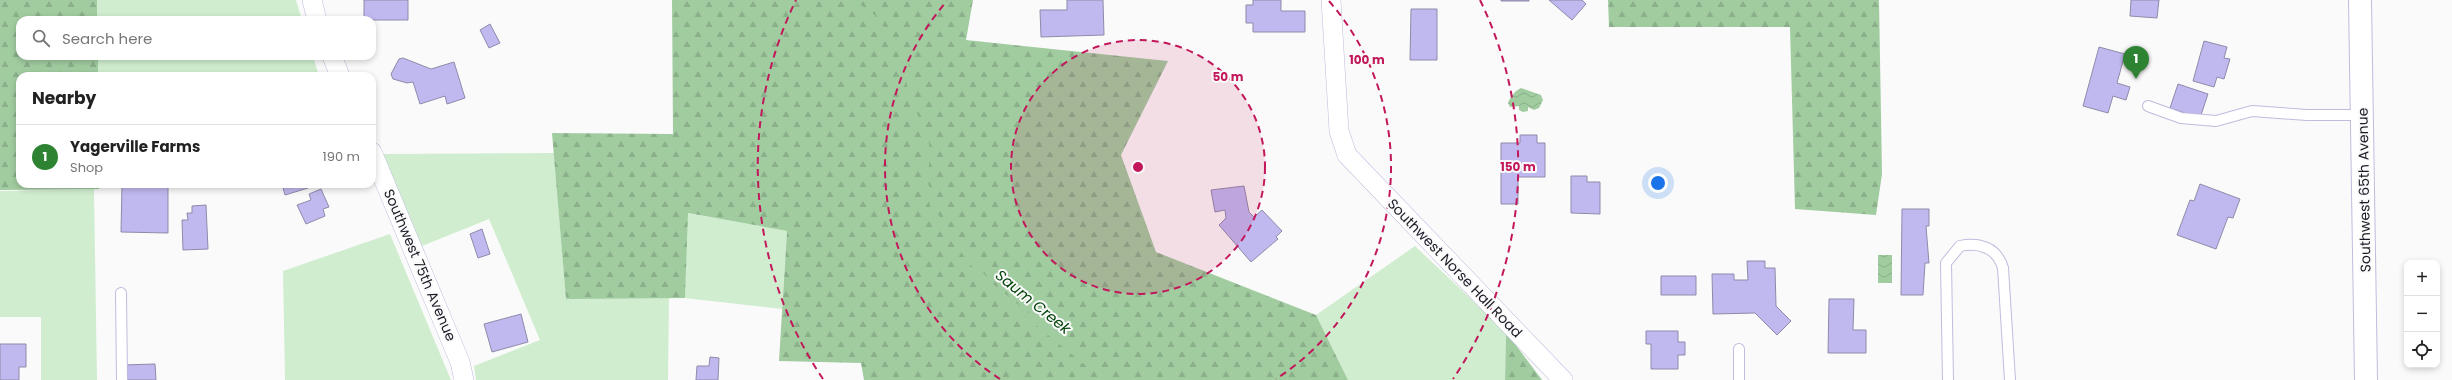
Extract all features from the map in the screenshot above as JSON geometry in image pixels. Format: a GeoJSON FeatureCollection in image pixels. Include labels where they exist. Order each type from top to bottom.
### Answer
{"type":"FeatureCollection","features":[{"type":"Feature","properties":{"kind":"main road","name":"Southwest 65th Avenue"},"geometry":{"type":"LineString","coordinates":[[2360,0],[2366,380]]}},
{"type":"Feature","properties":{"kind":"street"},"geometry":{"type":"LineString","coordinates":[[312,0],[317,16]]}},
{"type":"Feature","properties":{"kind":"street","name":"Southwest Norse Hall Road"},"geometry":{"type":"LineString","coordinates":[[1331,0],[1339,131],[1347,155],[1562,380]]}},
{"type":"Feature","properties":{"kind":"street"},"geometry":{"type":"LineString","coordinates":[[334,60],[338,72]]}},
{"type":"Feature","properties":{"kind":"street","name":"Southwest 75th Avenue"},"geometry":{"type":"LineString","coordinates":[[376,162],[460,362],[464,380]]}},
{"type":"Feature","properties":{"kind":"lane"},"geometry":{"type":"LineString","coordinates":[[2148,106],[2181,118],[2216,121],[2252,111],[2307,115],[2363,114]]}},
{"type":"Feature","properties":{"kind":"lane"},"geometry":{"type":"LineString","coordinates":[[1948,380],[1946,263],[1960,246],[1974,243],[1990,250],[1998,258],[2003,268],[2010,380]]}},
{"type":"Feature","properties":{"kind":"lane"},"geometry":{"type":"LineString","coordinates":[[121,293],[122,380]]}},
{"type":"Feature","properties":{"kind":"lane"},"geometry":{"type":"LineString","coordinates":[[1739,349],[1739,380]]}},
{"type":"Feature","properties":{"kind":"shaded area"},"geometry":{"type":"Polygon","coordinates":[[[97,0],[296,0],[301,16],[97,16],[97,0]]]}},
{"type":"Feature","properties":{"kind":"shaded area"},"geometry":{"type":"Polygon","coordinates":[[[98,60],[314,60],[318,72],[98,72],[98,60]]]}},
{"type":"Feature","properties":{"kind":"shaded area"},"geometry":{"type":"Polygon","coordinates":[[[554,153],[566,298],[669,298],[668,380],[476,380],[474,366],[540,340],[489,219],[422,246],[382,154],[554,153]]]}},
{"type":"Feature","properties":{"kind":"shaded area"},"geometry":{"type":"Polygon","coordinates":[[[94,189],[97,380],[41,380],[41,317],[0,317],[0,191],[94,189]]]}},
{"type":"Feature","properties":{"kind":"shaded area"},"geometry":{"type":"Polygon","coordinates":[[[687,213],[787,231],[782,309],[685,298],[687,213]]]}},
{"type":"Feature","properties":{"kind":"shaded area"},"geometry":{"type":"Polygon","coordinates":[[[390,234],[451,380],[285,380],[283,271],[390,234]]]}},
{"type":"Feature","properties":{"kind":"shaded area"},"geometry":{"type":"Polygon","coordinates":[[[1415,246],[1506,332],[1505,380],[1348,380],[1316,315],[1415,246]]]}},
{"type":"Feature","properties":{"kind":"green space"},"geometry":{"type":"Polygon","coordinates":[[[0,0],[97,0],[97,16],[16,16],[16,60],[98,60],[98,72],[16,72],[16,188],[99,189],[0,190],[0,0]]]}},
{"type":"Feature","properties":{"kind":"green space"},"geometry":{"type":"Polygon","coordinates":[[[672,0],[973,0],[966,40],[1168,61],[1121,155],[1156,252],[1316,315],[1348,380],[864,380],[861,363],[779,361],[787,231],[688,213],[685,298],[566,299],[552,133],[673,134],[672,0]]]}},
{"type":"Feature","properties":{"kind":"green space"},"geometry":{"type":"Polygon","coordinates":[[[1608,0],[1879,0],[1882,174],[1876,215],[1795,209],[1790,27],[1609,27],[1608,0]]]}},
{"type":"Feature","properties":{"kind":"green space"},"geometry":{"type":"Polygon","coordinates":[[[1506,332],[1542,380],[1505,380],[1506,332]]]}},
{"type":"Feature","properties":{"kind":"water"},"geometry":{"type":"Polygon","coordinates":[[[1521,88],[1541,95],[1543,100],[1539,108],[1534,110],[1528,107],[1528,111],[1523,112],[1519,110],[1519,106],[1510,107],[1508,103],[1510,98],[1521,88]]]}},
{"type":"Feature","properties":{"kind":"water"},"geometry":{"type":"Polygon","coordinates":[[[1878,255],[1892,255],[1892,283],[1878,283],[1878,255]]]}},
{"type":"Feature","properties":{"kind":"building"},"geometry":{"type":"Polygon","coordinates":[[[364,0],[408,0],[408,20],[376,20],[376,16],[364,16],[364,0]]]}},
{"type":"Feature","properties":{"kind":"building"},"geometry":{"type":"Polygon","coordinates":[[[1067,0],[1103,0],[1104,35],[1041,37],[1040,10],[1067,10],[1067,0]]]}},
{"type":"Feature","properties":{"kind":"building"},"geometry":{"type":"Polygon","coordinates":[[[1253,0],[1281,0],[1281,11],[1305,11],[1305,32],[1253,32],[1253,23],[1246,23],[1246,5],[1253,5],[1253,0]]]}},
{"type":"Feature","properties":{"kind":"building"},"geometry":{"type":"Polygon","coordinates":[[[1529,0],[1529,1],[1501,1],[1529,0]]]}},
{"type":"Feature","properties":{"kind":"building"},"geometry":{"type":"Polygon","coordinates":[[[1549,0],[1582,0],[1586,4],[1572,20],[1549,0]]]}},
{"type":"Feature","properties":{"kind":"building"},"geometry":{"type":"Polygon","coordinates":[[[2131,0],[2159,0],[2157,18],[2130,16],[2131,0]]]}},
{"type":"Feature","properties":{"kind":"building"},"geometry":{"type":"Polygon","coordinates":[[[1411,9],[1437,9],[1437,60],[1410,60],[1411,9]]]}},
{"type":"Feature","properties":{"kind":"building"},"geometry":{"type":"Polygon","coordinates":[[[490,24],[500,43],[489,48],[480,30],[490,24]]]}},
{"type":"Feature","properties":{"kind":"building"},"geometry":{"type":"Polygon","coordinates":[[[2204,41],[2227,47],[2224,58],[2230,59],[2224,79],[2217,77],[2214,87],[2193,81],[2204,41]]]}},
{"type":"Feature","properties":{"kind":"building"},"geometry":{"type":"Polygon","coordinates":[[[2099,47],[2125,54],[2117,83],[2130,87],[2126,100],[2113,96],[2108,113],[2083,106],[2099,47]]]}},
{"type":"Feature","properties":{"kind":"building"},"geometry":{"type":"Polygon","coordinates":[[[403,58],[431,69],[454,62],[465,98],[447,104],[445,96],[420,104],[413,82],[407,83],[393,79],[391,74],[399,59],[403,58]]]}},
{"type":"Feature","properties":{"kind":"building"},"geometry":{"type":"Polygon","coordinates":[[[2178,84],[2208,94],[2200,118],[2170,108],[2178,84]]]}},
{"type":"Feature","properties":{"kind":"building"},"geometry":{"type":"Polygon","coordinates":[[[1520,135],[1537,135],[1537,143],[1545,143],[1545,177],[1518,177],[1518,204],[1501,204],[1501,143],[1520,143],[1520,135]]]}},
{"type":"Feature","properties":{"kind":"building"},"geometry":{"type":"Polygon","coordinates":[[[1571,176],[1587,176],[1587,182],[1600,182],[1600,214],[1571,213],[1571,176]]]}},
{"type":"Feature","properties":{"kind":"building"},"geometry":{"type":"Polygon","coordinates":[[[2200,184],[2240,199],[2233,218],[2228,217],[2216,249],[2177,235],[2190,200],[2194,201],[2200,184]]]}},
{"type":"Feature","properties":{"kind":"building"},"geometry":{"type":"Polygon","coordinates":[[[1244,186],[1249,212],[1254,217],[1262,210],[1282,231],[1276,237],[1278,239],[1251,262],[1219,225],[1226,218],[1225,210],[1215,212],[1211,190],[1244,186]]]}},
{"type":"Feature","properties":{"kind":"building"},"geometry":{"type":"Polygon","coordinates":[[[122,188],[168,188],[168,233],[121,232],[122,188]]]}},
{"type":"Feature","properties":{"kind":"building"},"geometry":{"type":"Polygon","coordinates":[[[283,188],[308,188],[285,195],[283,188]]]}},
{"type":"Feature","properties":{"kind":"building"},"geometry":{"type":"Polygon","coordinates":[[[321,189],[329,207],[323,209],[325,216],[306,224],[297,205],[311,200],[309,194],[321,189]]]}},
{"type":"Feature","properties":{"kind":"building"},"geometry":{"type":"Polygon","coordinates":[[[206,205],[208,249],[183,250],[182,220],[188,220],[187,213],[192,213],[192,206],[206,205]]]}},
{"type":"Feature","properties":{"kind":"building"},"geometry":{"type":"Polygon","coordinates":[[[1902,209],[1929,209],[1929,226],[1926,226],[1929,263],[1925,263],[1923,295],[1901,295],[1902,209]]]}},
{"type":"Feature","properties":{"kind":"building"},"geometry":{"type":"Polygon","coordinates":[[[482,229],[490,254],[478,258],[470,234],[482,229]]]}},
{"type":"Feature","properties":{"kind":"building"},"geometry":{"type":"Polygon","coordinates":[[[1747,261],[1765,261],[1765,268],[1775,268],[1776,306],[1791,321],[1777,335],[1755,313],[1713,314],[1712,274],[1734,274],[1734,280],[1748,280],[1747,261]]]}},
{"type":"Feature","properties":{"kind":"building"},"geometry":{"type":"Polygon","coordinates":[[[1661,276],[1696,276],[1696,295],[1661,295],[1661,276]]]}},
{"type":"Feature","properties":{"kind":"building"},"geometry":{"type":"Polygon","coordinates":[[[1829,299],[1854,299],[1853,330],[1866,330],[1866,353],[1828,353],[1829,299]]]}},
{"type":"Feature","properties":{"kind":"building"},"geometry":{"type":"Polygon","coordinates":[[[521,314],[528,342],[492,352],[484,324],[521,314]]]}},
{"type":"Feature","properties":{"kind":"building"},"geometry":{"type":"Polygon","coordinates":[[[1646,331],[1678,331],[1678,342],[1685,342],[1685,355],[1678,355],[1678,369],[1651,369],[1651,344],[1646,344],[1646,331]]]}},
{"type":"Feature","properties":{"kind":"building"},"geometry":{"type":"Polygon","coordinates":[[[0,344],[26,344],[26,367],[19,367],[19,380],[0,380],[0,344]]]}},
{"type":"Feature","properties":{"kind":"building"},"geometry":{"type":"Polygon","coordinates":[[[710,357],[719,358],[718,380],[696,380],[697,366],[709,366],[710,357]]]}},
{"type":"Feature","properties":{"kind":"building"},"geometry":{"type":"Polygon","coordinates":[[[155,364],[156,380],[123,380],[122,365],[155,364]]]}},
{"type":"Feature","properties":{"kind":"waterway","name":"Saum Creek"},"geometry":{"type":"LineString","coordinates":[[850,0],[873,17],[905,59],[915,115],[927,145],[926,185],[936,216],[989,284],[1089,365],[1111,380]]}},
{"type":"Feature","properties":{"kind":"place","name":"Yagerville Farms"},"geometry":{"type":"Point","coordinates":[2136,79]}}]}
